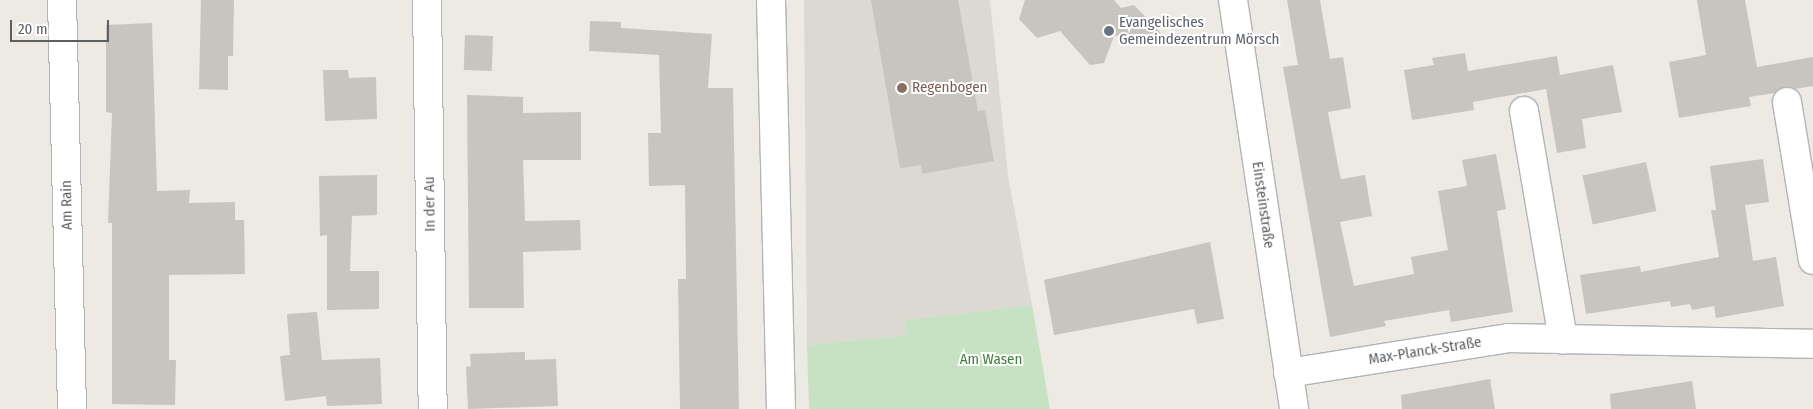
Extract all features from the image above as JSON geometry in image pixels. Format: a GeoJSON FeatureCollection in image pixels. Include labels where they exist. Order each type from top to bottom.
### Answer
{"type":"FeatureCollection","features":[{"type":"Feature","properties":{"kind":"street","name":"Am Rain"},"geometry":{"type":"LineString","coordinates":[[62,0],[72,409]]}},
{"type":"Feature","properties":{"kind":"street","name":"In der Au"},"geometry":{"type":"LineString","coordinates":[[426,0],[434,409]]}},
{"type":"Feature","properties":{"kind":"street"},"geometry":{"type":"LineString","coordinates":[[771,0],[781,409]]}},
{"type":"Feature","properties":{"kind":"street","name":"Einsteinstraße"},"geometry":{"type":"LineString","coordinates":[[1233,0],[1294,409]]}},
{"type":"Feature","properties":{"kind":"street"},"geometry":{"type":"LineString","coordinates":[[1788,102],[1813,260]]}},
{"type":"Feature","properties":{"kind":"street"},"geometry":{"type":"LineString","coordinates":[[1524,111],[1563,340]]}},
{"type":"Feature","properties":{"kind":"street","name":"Max-Planck-Straße"},"geometry":{"type":"LineString","coordinates":[[1288,373],[1508,338],[1813,344]]}},
{"type":"Feature","properties":{"kind":"shaded area","name":"Regenbogen"},"geometry":{"type":"Polygon","coordinates":[[[804,0],[990,0],[1008,176],[1032,305],[905,320],[907,335],[807,345],[804,0]]]}},
{"type":"Feature","properties":{"kind":"green space","name":"Am Wasen"},"geometry":{"type":"Polygon","coordinates":[[[1032,305],[1050,409],[809,409],[807,345],[907,335],[905,320],[1032,305]]]}},
{"type":"Feature","properties":{"kind":"building"},"geometry":{"type":"Polygon","coordinates":[[[201,0],[234,0],[233,56],[228,56],[228,90],[199,89],[201,0]]]}},
{"type":"Feature","properties":{"kind":"building"},"geometry":{"type":"Polygon","coordinates":[[[871,0],[958,0],[978,111],[985,110],[994,161],[922,174],[921,165],[900,168],[871,0]]]}},
{"type":"Feature","properties":{"kind":"building","name":"Evangelisches Gemeindezentrum Mörsch"},"geometry":{"type":"Polygon","coordinates":[[[1025,0],[1114,0],[1121,8],[1134,5],[1161,33],[1114,36],[1104,63],[1090,65],[1060,31],[1037,38],[1019,19],[1025,0]]]}},
{"type":"Feature","properties":{"kind":"building"},"geometry":{"type":"Polygon","coordinates":[[[1287,0],[1320,0],[1330,59],[1343,57],[1351,108],[1328,112],[1341,179],[1365,175],[1372,216],[1340,222],[1354,286],[1414,274],[1411,257],[1448,250],[1438,191],[1467,186],[1462,160],[1496,154],[1506,209],[1497,211],[1513,312],[1451,322],[1449,310],[1384,321],[1386,326],[1330,337],[1283,67],[1298,65],[1287,0]]]}},
{"type":"Feature","properties":{"kind":"building"},"geometry":{"type":"Polygon","coordinates":[[[1697,0],[1745,0],[1757,67],[1813,57],[1813,86],[1795,89],[1784,87],[1775,93],[1749,97],[1751,106],[1679,118],[1669,62],[1706,55],[1697,0]]]}},
{"type":"Feature","properties":{"kind":"building"},"geometry":{"type":"Polygon","coordinates":[[[590,21],[621,22],[621,28],[712,34],[708,88],[733,88],[739,409],[680,409],[678,279],[686,279],[685,185],[649,186],[648,133],[661,133],[659,55],[589,51],[590,21]]]}},
{"type":"Feature","properties":{"kind":"building"},"geometry":{"type":"Polygon","coordinates":[[[152,23],[157,191],[190,190],[189,203],[235,202],[235,220],[244,220],[245,274],[169,275],[169,360],[176,360],[175,405],[112,404],[112,223],[108,223],[112,113],[106,112],[106,25],[152,23]]]}},
{"type":"Feature","properties":{"kind":"building"},"geometry":{"type":"Polygon","coordinates":[[[465,35],[493,36],[492,71],[464,70],[465,35]]]}},
{"type":"Feature","properties":{"kind":"building"},"geometry":{"type":"Polygon","coordinates":[[[1465,53],[1468,71],[1557,56],[1560,75],[1613,65],[1622,112],[1582,119],[1586,148],[1557,153],[1546,89],[1473,102],[1474,110],[1412,120],[1404,70],[1434,65],[1432,58],[1465,53]]]}},
{"type":"Feature","properties":{"kind":"building"},"geometry":{"type":"Polygon","coordinates":[[[323,70],[348,70],[349,78],[376,77],[377,119],[325,121],[323,70]]]}},
{"type":"Feature","properties":{"kind":"building"},"geometry":{"type":"Polygon","coordinates":[[[467,95],[523,97],[523,113],[581,112],[581,160],[523,160],[525,221],[580,220],[581,250],[523,252],[524,308],[469,308],[467,95]]]}},
{"type":"Feature","properties":{"kind":"building"},"geometry":{"type":"Polygon","coordinates":[[[1763,159],[1769,202],[1745,205],[1753,261],[1776,257],[1784,306],[1716,318],[1714,306],[1692,310],[1690,304],[1671,307],[1670,301],[1586,314],[1580,275],[1640,266],[1641,272],[1719,257],[1711,210],[1716,210],[1710,166],[1763,159]]]}},
{"type":"Feature","properties":{"kind":"building"},"geometry":{"type":"Polygon","coordinates":[[[1646,162],[1656,211],[1593,224],[1582,176],[1646,162]]]}},
{"type":"Feature","properties":{"kind":"building"},"geometry":{"type":"Polygon","coordinates":[[[377,175],[377,215],[352,216],[350,271],[379,271],[379,309],[327,310],[327,235],[320,236],[319,176],[377,175]]]}},
{"type":"Feature","properties":{"kind":"building"},"geometry":{"type":"Polygon","coordinates":[[[1210,242],[1224,319],[1197,324],[1194,309],[1054,335],[1044,280],[1210,242]]]}},
{"type":"Feature","properties":{"kind":"building"},"geometry":{"type":"Polygon","coordinates":[[[317,312],[322,360],[380,358],[382,404],[327,406],[326,396],[285,401],[280,356],[290,355],[287,314],[317,312]]]}},
{"type":"Feature","properties":{"kind":"building"},"geometry":{"type":"Polygon","coordinates":[[[525,352],[525,360],[556,359],[558,406],[468,409],[466,367],[471,366],[470,354],[525,352]]]}},
{"type":"Feature","properties":{"kind":"building"},"geometry":{"type":"Polygon","coordinates":[[[1490,379],[1495,409],[1402,409],[1401,395],[1490,379]]]}},
{"type":"Feature","properties":{"kind":"building"},"geometry":{"type":"Polygon","coordinates":[[[1692,381],[1696,409],[1611,409],[1610,394],[1692,381]]]}},
{"type":"Feature","properties":{"kind":"place","name":"Evangelisches Gemeindezentrum Mörsch"},"geometry":{"type":"Point","coordinates":[1109,31]}},
{"type":"Feature","properties":{"kind":"place","name":"Regenbogen"},"geometry":{"type":"Point","coordinates":[902,88]}}]}
